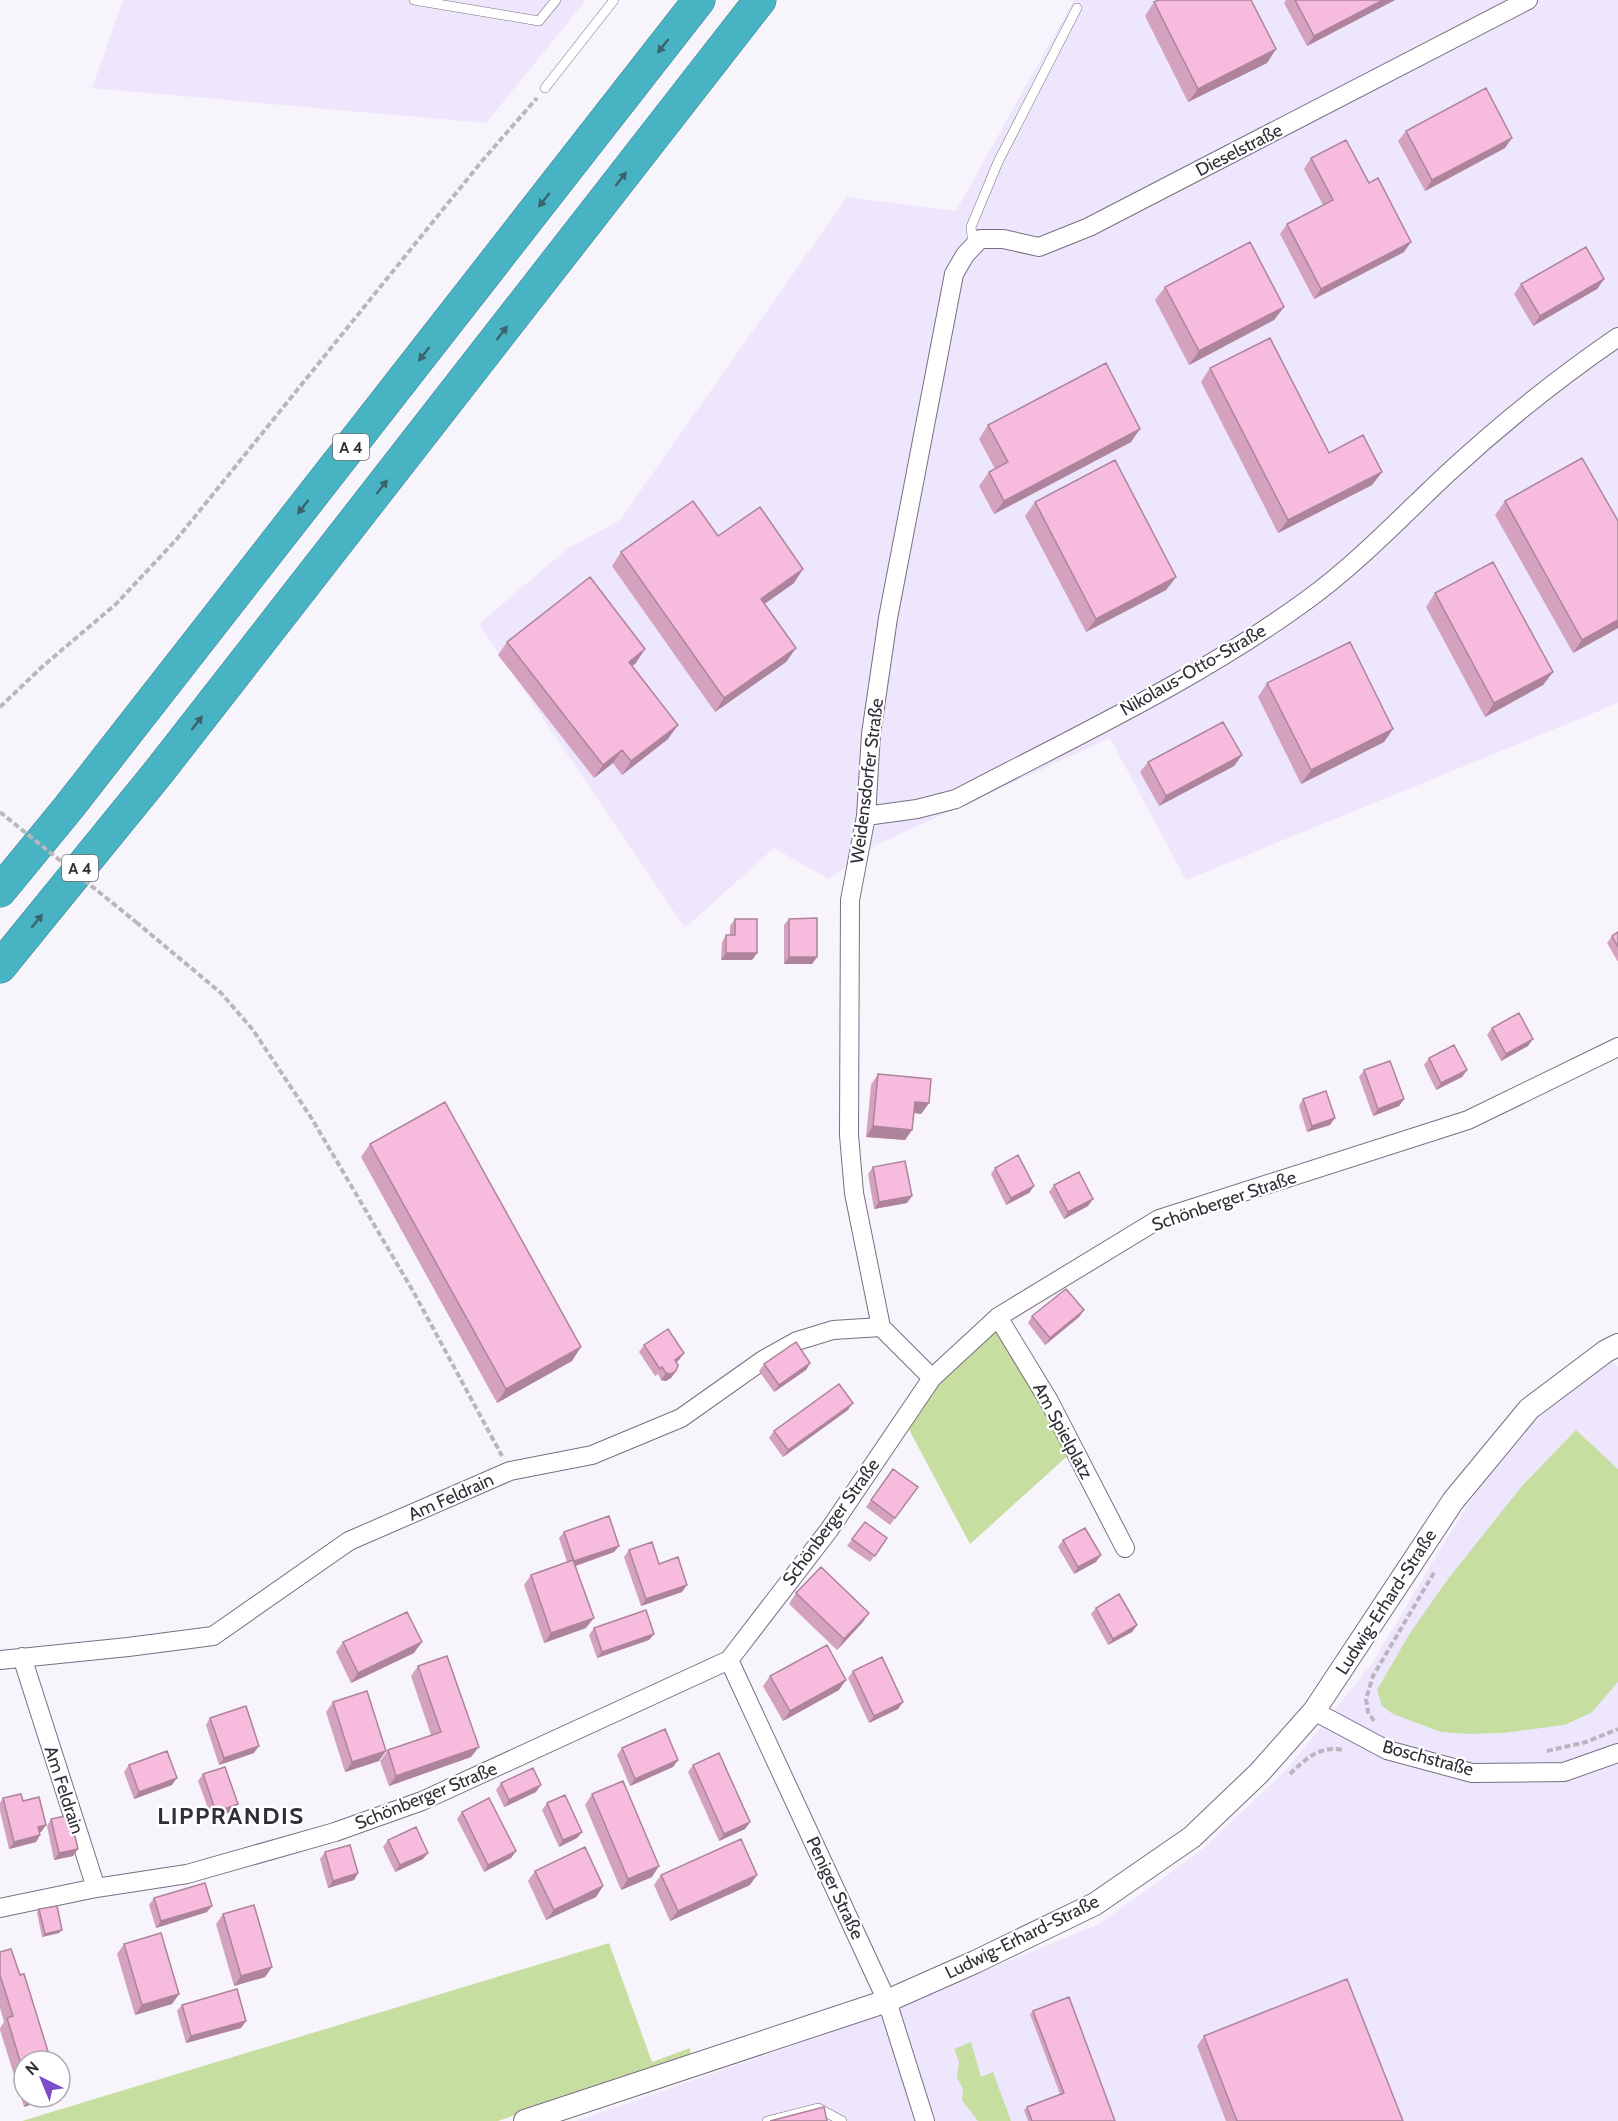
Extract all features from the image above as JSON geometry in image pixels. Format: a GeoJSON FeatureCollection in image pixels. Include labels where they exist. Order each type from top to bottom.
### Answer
{"type":"FeatureCollection","features":[{"type":"Feature","properties":{"kind":"highway","name":"A 4"},"geometry":{"type":"LineString","coordinates":[[0,891],[69,807],[699,0]]}},
{"type":"Feature","properties":{"kind":"highway","name":"A 4"},"geometry":{"type":"LineString","coordinates":[[0,967],[161,770],[760,0]]}},
{"type":"Feature","properties":{"kind":"street","name":"Dieselstraße"},"geometry":{"type":"LineString","coordinates":[[973,246],[980,239],[1003,239],[1039,247],[1089,227],[1528,0]]}},
{"type":"Feature","properties":{"kind":"street","name":"Weidensdorfer Straße"},"geometry":{"type":"LineString","coordinates":[[881,1327],[854,1193],[849,1135],[850,900],[866,816],[871,734],[888,618],[954,274],[964,255],[973,246]]}},
{"type":"Feature","properties":{"kind":"street","name":"Nikolaus-Otto-Straße"},"geometry":{"type":"LineString","coordinates":[[866,816],[917,809],[956,799],[1240,646],[1309,599],[1378,540],[1450,471],[1531,402],[1618,337]]}},
{"type":"Feature","properties":{"kind":"street","name":"Schönberger Straße"},"geometry":{"type":"LineString","coordinates":[[0,1908],[96,1888],[187,1874],[335,1832],[422,1801],[729,1660],[829,1530],[932,1378],[998,1317],[1159,1219],[1468,1120],[1618,1047]]}},
{"type":"Feature","properties":{"kind":"street","name":"Am Spielplatz"},"geometry":{"type":"LineString","coordinates":[[998,1317],[1048,1401],[1125,1548]]}},
{"type":"Feature","properties":{"kind":"street"},"geometry":{"type":"LineString","coordinates":[[881,1327],[932,1378]]}},
{"type":"Feature","properties":{"kind":"street","name":"Am Feldrain"},"geometry":{"type":"LineString","coordinates":[[0,1660],[213,1636],[349,1541],[510,1471],[592,1455],[681,1418],[763,1360],[797,1341],[833,1330],[881,1327]]}},
{"type":"Feature","properties":{"kind":"street","name":"Ludwig-Erhard-Straße"},"geometry":{"type":"LineString","coordinates":[[525,2121],[887,2001],[975,1962],[1095,1904],[1192,1837],[1259,1773],[1314,1712],[1453,1501],[1529,1409],[1606,1351],[1618,1345]]}},
{"type":"Feature","properties":{"kind":"street","name":"Am Feldrain"},"geometry":{"type":"LineString","coordinates":[[22,1657],[96,1888]]}},
{"type":"Feature","properties":{"kind":"street","name":"Peniger Straße"},"geometry":{"type":"LineString","coordinates":[[729,1660],[887,2001],[925,2121]]}},
{"type":"Feature","properties":{"kind":"street","name":"Boschstraße"},"geometry":{"type":"LineString","coordinates":[[1314,1712],[1388,1750],[1472,1773],[1564,1772],[1618,1753]]}},
{"type":"Feature","properties":{"kind":"lane"},"geometry":{"type":"LineString","coordinates":[[414,0],[539,21],[556,0]]}},
{"type":"Feature","properties":{"kind":"lane"},"geometry":{"type":"LineString","coordinates":[[546,88],[614,0]]}},
{"type":"Feature","properties":{"kind":"lane"},"geometry":{"type":"LineString","coordinates":[[973,246],[971,227],[998,162],[1077,8]]}},
{"type":"Feature","properties":{"kind":"lane"},"geometry":{"type":"LineString","coordinates":[[766,2121],[818,2108],[842,2121]]}},
{"type":"Feature","properties":{"kind":"path"},"geometry":{"type":"LineString","coordinates":[[0,707],[43,666],[116,604],[176,540],[483,161],[546,88]]}},
{"type":"Feature","properties":{"kind":"path"},"geometry":{"type":"LineString","coordinates":[[0,812],[206,980],[221,993],[253,1030],[312,1119],[413,1291],[510,1471]]}},
{"type":"Feature","properties":{"kind":"path"},"geometry":{"type":"LineString","coordinates":[[1545,1751],[1586,1742],[1618,1729]]}},
{"type":"Feature","properties":{"kind":"shaded area"},"geometry":{"type":"Polygon","coordinates":[[[123,0],[586,0],[486,123],[92,88],[123,0]]]}},
{"type":"Feature","properties":{"kind":"shaded area"},"geometry":{"type":"Polygon","coordinates":[[[1074,0],[1618,0],[1618,703],[1186,880],[1110,738],[876,845],[829,879],[774,848],[685,928],[479,624],[567,549],[620,520],[847,197],[956,211],[1074,0]]]}},
{"type":"Feature","properties":{"kind":"shaded area"},"geometry":{"type":"Polygon","coordinates":[[[1612,1361],[1618,1367],[1618,2121],[577,2121],[868,2019],[1099,1924],[1203,1849],[1286,1770],[1371,1665],[1460,1517],[1490,1472],[1528,1428],[1567,1393],[1612,1361]]]}},
{"type":"Feature","properties":{"kind":"green space"},"geometry":{"type":"Polygon","coordinates":[[[998,1317],[1074,1450],[970,1544],[904,1420],[998,1317]]]}},
{"type":"Feature","properties":{"kind":"green space"},"geometry":{"type":"Polygon","coordinates":[[[1576,1430],[1618,1469],[1618,1682],[1591,1713],[1564,1725],[1502,1733],[1467,1734],[1441,1732],[1393,1714],[1382,1706],[1377,1690],[1410,1633],[1448,1579],[1522,1486],[1576,1430]]]}},
{"type":"Feature","properties":{"kind":"green space"},"geometry":{"type":"Polygon","coordinates":[[[609,1943],[652,2062],[690,2048],[691,2055],[498,2121],[22,2121],[62,2109],[72,2109],[72,2106],[609,1943]]]}},
{"type":"Feature","properties":{"kind":"green space"},"geometry":{"type":"Polygon","coordinates":[[[971,2042],[981,2077],[993,2072],[1011,2121],[978,2121],[962,2100],[963,2089],[957,2078],[959,2061],[954,2049],[971,2042]]]}},
{"type":"Feature","properties":{"kind":"building"},"geometry":{"type":"Polygon","coordinates":[[[1159,0],[1251,0],[1276,49],[1198,89],[1154,2],[1159,0]]]}},
{"type":"Feature","properties":{"kind":"building"},"geometry":{"type":"Polygon","coordinates":[[[1295,0],[1383,0],[1314,36],[1295,0]]]}},
{"type":"Feature","properties":{"kind":"building"},"geometry":{"type":"Polygon","coordinates":[[[1486,88],[1512,138],[1432,180],[1406,131],[1486,88]]]}},
{"type":"Feature","properties":{"kind":"building"},"geometry":{"type":"Polygon","coordinates":[[[1346,140],[1369,183],[1378,178],[1411,242],[1321,289],[1287,224],[1333,200],[1311,158],[1346,140]]]}},
{"type":"Feature","properties":{"kind":"building"},"geometry":{"type":"Polygon","coordinates":[[[1250,242],[1284,307],[1199,351],[1165,287],[1250,242]]]}},
{"type":"Feature","properties":{"kind":"building"},"geometry":{"type":"Polygon","coordinates":[[[1586,247],[1604,279],[1540,316],[1521,284],[1586,247]]]}},
{"type":"Feature","properties":{"kind":"building"},"geometry":{"type":"Polygon","coordinates":[[[1270,338],[1329,453],[1363,435],[1382,472],[1288,520],[1210,368],[1270,338]]]}},
{"type":"Feature","properties":{"kind":"building"},"geometry":{"type":"Polygon","coordinates":[[[1106,363],[1140,429],[1004,501],[989,472],[1008,462],[988,425],[1106,363]]]}},
{"type":"Feature","properties":{"kind":"building"},"geometry":{"type":"Polygon","coordinates":[[[1582,458],[1618,521],[1618,620],[1582,640],[1505,501],[1582,458]]]}},
{"type":"Feature","properties":{"kind":"building"},"geometry":{"type":"Polygon","coordinates":[[[1115,460],[1176,577],[1096,619],[1035,502],[1115,460]]]}},
{"type":"Feature","properties":{"kind":"building"},"geometry":{"type":"Polygon","coordinates":[[[693,501],[718,536],[760,507],[803,569],[761,599],[796,648],[724,698],[621,552],[693,501]]]}},
{"type":"Feature","properties":{"kind":"building"},"geometry":{"type":"Polygon","coordinates":[[[1493,562],[1553,672],[1494,703],[1435,593],[1493,562]]]}},
{"type":"Feature","properties":{"kind":"building"},"geometry":{"type":"Polygon","coordinates":[[[590,577],[645,649],[629,662],[678,725],[631,761],[622,750],[603,765],[507,642],[590,577]]]}},
{"type":"Feature","properties":{"kind":"building"},"geometry":{"type":"Polygon","coordinates":[[[1350,642],[1393,729],[1311,770],[1267,683],[1350,642]]]}},
{"type":"Feature","properties":{"kind":"building"},"geometry":{"type":"Polygon","coordinates":[[[1223,722],[1242,755],[1166,796],[1148,762],[1223,722]]]}},
{"type":"Feature","properties":{"kind":"building"},"geometry":{"type":"Polygon","coordinates":[[[817,918],[817,957],[789,957],[789,919],[817,918]]]}},
{"type":"Feature","properties":{"kind":"building"},"geometry":{"type":"Polygon","coordinates":[[[735,919],[757,919],[757,953],[726,953],[726,935],[735,935],[735,919]]]}},
{"type":"Feature","properties":{"kind":"building"},"geometry":{"type":"Polygon","coordinates":[[[1618,932],[1618,947],[1612,936],[1618,932]]]}},
{"type":"Feature","properties":{"kind":"building"},"geometry":{"type":"Polygon","coordinates":[[[1519,1013],[1533,1039],[1506,1054],[1492,1028],[1519,1013]]]}},
{"type":"Feature","properties":{"kind":"building"},"geometry":{"type":"Polygon","coordinates":[[[1454,1045],[1467,1070],[1441,1083],[1429,1058],[1454,1045]]]}},
{"type":"Feature","properties":{"kind":"building"},"geometry":{"type":"Polygon","coordinates":[[[1390,1061],[1404,1099],[1378,1109],[1364,1070],[1390,1061]]]}},
{"type":"Feature","properties":{"kind":"building"},"geometry":{"type":"Polygon","coordinates":[[[878,1074],[931,1079],[929,1103],[915,1102],[912,1130],[873,1126],[878,1074]]]}},
{"type":"Feature","properties":{"kind":"building"},"geometry":{"type":"Polygon","coordinates":[[[1326,1091],[1335,1118],[1312,1126],[1303,1099],[1326,1091]]]}},
{"type":"Feature","properties":{"kind":"building"},"geometry":{"type":"Polygon","coordinates":[[[445,1102],[581,1347],[506,1389],[370,1144],[445,1102]]]}},
{"type":"Feature","properties":{"kind":"building"},"geometry":{"type":"Polygon","coordinates":[[[1018,1155],[1034,1186],[1011,1198],[995,1168],[1018,1155]]]}},
{"type":"Feature","properties":{"kind":"building"},"geometry":{"type":"Polygon","coordinates":[[[905,1161],[912,1196],[879,1202],[873,1167],[905,1161]]]}},
{"type":"Feature","properties":{"kind":"building"},"geometry":{"type":"Polygon","coordinates":[[[1079,1172],[1093,1199],[1068,1212],[1054,1185],[1079,1172]]]}},
{"type":"Feature","properties":{"kind":"building"},"geometry":{"type":"Polygon","coordinates":[[[1066,1289],[1084,1310],[1050,1338],[1032,1316],[1066,1289]]]}},
{"type":"Feature","properties":{"kind":"building"},"geometry":{"type":"Polygon","coordinates":[[[668,1329],[684,1353],[675,1360],[678,1365],[676,1371],[671,1374],[666,1373],[662,1367],[660,1369],[644,1345],[668,1329]]]}},
{"type":"Feature","properties":{"kind":"building"},"geometry":{"type":"Polygon","coordinates":[[[796,1342],[810,1363],[779,1385],[764,1364],[796,1342]]]}},
{"type":"Feature","properties":{"kind":"building"},"geometry":{"type":"Polygon","coordinates":[[[839,1384],[853,1403],[788,1450],[774,1431],[839,1384]]]}},
{"type":"Feature","properties":{"kind":"building"},"geometry":{"type":"Polygon","coordinates":[[[893,1469],[918,1487],[895,1518],[871,1500],[893,1469]]]}},
{"type":"Feature","properties":{"kind":"building"},"geometry":{"type":"Polygon","coordinates":[[[609,1516],[619,1546],[574,1561],[564,1532],[609,1516]]]}},
{"type":"Feature","properties":{"kind":"building"},"geometry":{"type":"Polygon","coordinates":[[[865,1522],[887,1538],[875,1556],[852,1539],[865,1522]]]}},
{"type":"Feature","properties":{"kind":"building"},"geometry":{"type":"Polygon","coordinates":[[[1085,1528],[1101,1555],[1078,1567],[1063,1540],[1085,1528]]]}},
{"type":"Feature","properties":{"kind":"building"},"geometry":{"type":"Polygon","coordinates":[[[652,1542],[659,1564],[678,1557],[687,1585],[646,1599],[629,1550],[652,1542]]]}},
{"type":"Feature","properties":{"kind":"building"},"geometry":{"type":"Polygon","coordinates":[[[573,1560],[594,1618],[551,1633],[531,1575],[573,1560]]]}},
{"type":"Feature","properties":{"kind":"building"},"geometry":{"type":"Polygon","coordinates":[[[821,1567],[869,1613],[844,1639],[796,1593],[821,1567]]]}},
{"type":"Feature","properties":{"kind":"building"},"geometry":{"type":"Polygon","coordinates":[[[1119,1594],[1137,1625],[1113,1639],[1096,1608],[1119,1594]]]}},
{"type":"Feature","properties":{"kind":"building"},"geometry":{"type":"Polygon","coordinates":[[[646,1610],[654,1634],[602,1652],[594,1628],[646,1610]]]}},
{"type":"Feature","properties":{"kind":"building"},"geometry":{"type":"Polygon","coordinates":[[[407,1612],[422,1642],[358,1673],[343,1642],[407,1612]]]}},
{"type":"Feature","properties":{"kind":"building"},"geometry":{"type":"Polygon","coordinates":[[[827,1645],[846,1680],[790,1711],[770,1676],[827,1645]]]}},
{"type":"Feature","properties":{"kind":"building"},"geometry":{"type":"Polygon","coordinates":[[[447,1656],[479,1747],[396,1776],[388,1750],[441,1732],[418,1666],[447,1656]]]}},
{"type":"Feature","properties":{"kind":"building"},"geometry":{"type":"Polygon","coordinates":[[[882,1657],[903,1702],[874,1716],[853,1671],[882,1657]]]}},
{"type":"Feature","properties":{"kind":"building"},"geometry":{"type":"Polygon","coordinates":[[[367,1691],[386,1751],[352,1762],[333,1702],[367,1691]]]}},
{"type":"Feature","properties":{"kind":"building"},"geometry":{"type":"Polygon","coordinates":[[[246,1706],[259,1746],[224,1758],[210,1718],[246,1706]]]}},
{"type":"Feature","properties":{"kind":"building"},"geometry":{"type":"Polygon","coordinates":[[[665,1729],[678,1760],[635,1779],[622,1748],[665,1729]]]}},
{"type":"Feature","properties":{"kind":"building"},"geometry":{"type":"Polygon","coordinates":[[[167,1751],[177,1778],[139,1792],[129,1765],[167,1751]]]}},
{"type":"Feature","properties":{"kind":"building"},"geometry":{"type":"Polygon","coordinates":[[[719,1753],[750,1822],[724,1834],[693,1765],[719,1753]]]}},
{"type":"Feature","properties":{"kind":"building"},"geometry":{"type":"Polygon","coordinates":[[[225,1767],[238,1804],[216,1812],[203,1774],[225,1767]]]}},
{"type":"Feature","properties":{"kind":"building"},"geometry":{"type":"Polygon","coordinates":[[[533,1768],[541,1785],[509,1800],[501,1783],[533,1768]]]}},
{"type":"Feature","properties":{"kind":"building"},"geometry":{"type":"Polygon","coordinates":[[[623,1781],[659,1866],[628,1879],[592,1794],[623,1781]]]}},
{"type":"Feature","properties":{"kind":"building"},"geometry":{"type":"Polygon","coordinates":[[[21,1794],[23,1801],[39,1797],[46,1825],[38,1827],[40,1835],[14,1842],[3,1798],[21,1794]]]}},
{"type":"Feature","properties":{"kind":"building"},"geometry":{"type":"Polygon","coordinates":[[[565,1795],[582,1832],[563,1840],[547,1803],[565,1795]]]}},
{"type":"Feature","properties":{"kind":"building"},"geometry":{"type":"Polygon","coordinates":[[[489,1798],[516,1851],[488,1865],[462,1812],[489,1798]]]}},
{"type":"Feature","properties":{"kind":"building"},"geometry":{"type":"Polygon","coordinates":[[[70,1815],[78,1849],[59,1853],[51,1819],[70,1815]]]}},
{"type":"Feature","properties":{"kind":"building"},"geometry":{"type":"Polygon","coordinates":[[[416,1827],[428,1853],[400,1865],[388,1840],[416,1827]]]}},
{"type":"Feature","properties":{"kind":"building"},"geometry":{"type":"Polygon","coordinates":[[[741,1839],[757,1875],[678,1911],[661,1875],[741,1839]]]}},
{"type":"Feature","properties":{"kind":"building"},"geometry":{"type":"Polygon","coordinates":[[[350,1845],[358,1873],[333,1881],[325,1852],[350,1845]]]}},
{"type":"Feature","properties":{"kind":"building"},"geometry":{"type":"Polygon","coordinates":[[[585,1847],[603,1886],[554,1910],[535,1871],[585,1847]]]}},
{"type":"Feature","properties":{"kind":"building"},"geometry":{"type":"Polygon","coordinates":[[[205,1883],[212,1906],[161,1921],[154,1898],[205,1883]]]}},
{"type":"Feature","properties":{"kind":"building"},"geometry":{"type":"Polygon","coordinates":[[[254,1905],[272,1967],[241,1976],[223,1914],[254,1905]]]}},
{"type":"Feature","properties":{"kind":"building"},"geometry":{"type":"Polygon","coordinates":[[[57,1906],[62,1930],[45,1934],[39,1909],[57,1906]]]}},
{"type":"Feature","properties":{"kind":"building"},"geometry":{"type":"Polygon","coordinates":[[[161,1933],[179,1994],[142,2005],[124,1944],[161,1933]]]}},
{"type":"Feature","properties":{"kind":"building"},"geometry":{"type":"Polygon","coordinates":[[[11,1949],[20,1975],[24,1974],[47,2049],[16,2049],[7,2018],[13,2016],[0,1975],[0,1952],[11,1949]]]}},
{"type":"Feature","properties":{"kind":"building"},"geometry":{"type":"Polygon","coordinates":[[[1347,1979],[1403,2121],[1237,2121],[1204,2036],[1347,1979]]]}},
{"type":"Feature","properties":{"kind":"building"},"geometry":{"type":"Polygon","coordinates":[[[237,1989],[246,2021],[191,2036],[182,2005],[237,1989]]]}},
{"type":"Feature","properties":{"kind":"building"},"geometry":{"type":"Polygon","coordinates":[[[1069,1997],[1115,2121],[1032,2121],[1027,2107],[1064,2093],[1033,2011],[1069,1997]]]}},
{"type":"Feature","properties":{"kind":"building"},"geometry":{"type":"Polygon","coordinates":[[[824,2107],[827,2121],[770,2121],[824,2107]]]}},
{"type":"Feature","properties":{"kind":"district","name":"LIPPRANDIS"},"geometry":{"type":"Point","coordinates":[231,1815]}}]}
